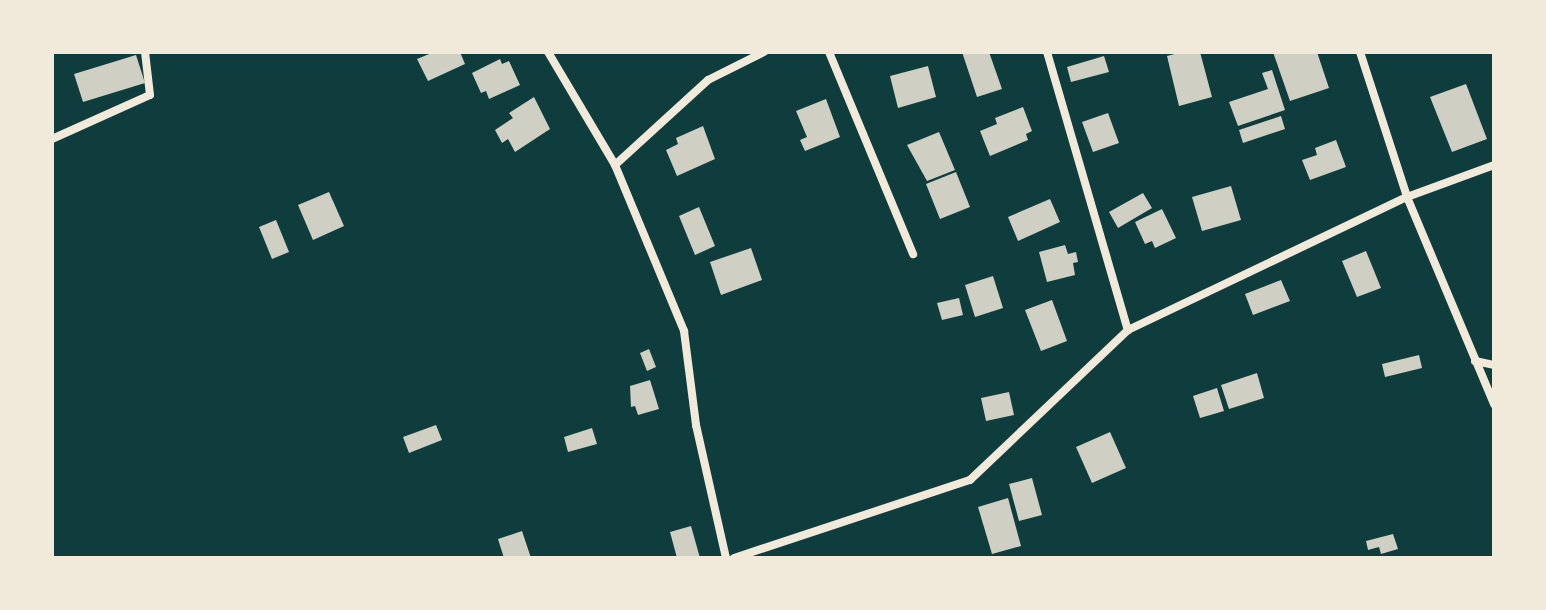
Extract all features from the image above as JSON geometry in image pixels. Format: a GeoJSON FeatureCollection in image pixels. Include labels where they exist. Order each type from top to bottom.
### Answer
{"type":"FeatureCollection","features":[{"type":"Feature","properties":{"kind":"street"},"geometry":{"type":"LineString","coordinates":[[52,139],[150,95],[145,52]]}},
{"type":"Feature","properties":{"kind":"street"},"geometry":{"type":"LineString","coordinates":[[548,52],[615,165],[684,331],[696,425],[726,558]]}},
{"type":"Feature","properties":{"kind":"street"},"geometry":{"type":"LineString","coordinates":[[615,165],[708,80],[764,52]]}},
{"type":"Feature","properties":{"kind":"street"},"geometry":{"type":"LineString","coordinates":[[829,52],[913,254]]}},
{"type":"Feature","properties":{"kind":"street"},"geometry":{"type":"LineString","coordinates":[[1047,52],[1128,330]]}},
{"type":"Feature","properties":{"kind":"street"},"geometry":{"type":"LineString","coordinates":[[1360,52],[1407,197],[1494,404]]}},
{"type":"Feature","properties":{"kind":"street"},"geometry":{"type":"LineString","coordinates":[[734,558],[970,480],[1128,330],[1407,197],[1494,165]]}},
{"type":"Feature","properties":{"kind":"street"},"geometry":{"type":"LineString","coordinates":[[1475,361],[1494,365]]}},
{"type":"Feature","properties":{"kind":"building"},"geometry":{"type":"Polygon","coordinates":[[[434,52],[460,52],[465,64],[428,81],[417,59],[434,52]]]}},
{"type":"Feature","properties":{"kind":"building"},"geometry":{"type":"Polygon","coordinates":[[[962,52],[989,52],[1002,89],[977,97],[962,52]]]}},
{"type":"Feature","properties":{"kind":"building"},"geometry":{"type":"Polygon","coordinates":[[[1200,52],[1212,97],[1179,106],[1167,56],[1200,52]]]}},
{"type":"Feature","properties":{"kind":"building"},"geometry":{"type":"Polygon","coordinates":[[[1273,52],[1317,52],[1329,88],[1290,101],[1273,52]]]}},
{"type":"Feature","properties":{"kind":"building"},"geometry":{"type":"Polygon","coordinates":[[[136,55],[145,83],[83,102],[74,74],[136,55]]]}},
{"type":"Feature","properties":{"kind":"building"},"geometry":{"type":"Polygon","coordinates":[[[1104,56],[1109,72],[1071,82],[1067,67],[1104,56]]]}},
{"type":"Feature","properties":{"kind":"building"},"geometry":{"type":"Polygon","coordinates":[[[500,59],[502,64],[509,61],[520,85],[489,99],[486,91],[481,93],[472,73],[500,59]]]}},
{"type":"Feature","properties":{"kind":"building"},"geometry":{"type":"Polygon","coordinates":[[[928,66],[936,97],[898,108],[890,76],[928,66]]]}},
{"type":"Feature","properties":{"kind":"building"},"geometry":{"type":"Polygon","coordinates":[[[1272,70],[1285,110],[1238,126],[1229,102],[1268,89],[1262,73],[1272,70]]]}},
{"type":"Feature","properties":{"kind":"building"},"geometry":{"type":"Polygon","coordinates":[[[1466,84],[1487,139],[1452,152],[1430,97],[1466,84]]]}},
{"type":"Feature","properties":{"kind":"building"},"geometry":{"type":"Polygon","coordinates":[[[534,97],[550,129],[515,152],[508,139],[502,143],[495,130],[513,118],[509,113],[534,97]]]}},
{"type":"Feature","properties":{"kind":"building"},"geometry":{"type":"Polygon","coordinates":[[[826,99],[840,137],[805,151],[800,140],[807,137],[796,111],[826,99]]]}},
{"type":"Feature","properties":{"kind":"building"},"geometry":{"type":"Polygon","coordinates":[[[1023,107],[1032,131],[1026,134],[1028,140],[990,156],[980,131],[997,124],[995,118],[1023,107]]]}},
{"type":"Feature","properties":{"kind":"building"},"geometry":{"type":"Polygon","coordinates":[[[1108,113],[1119,143],[1093,152],[1082,122],[1108,113]]]}},
{"type":"Feature","properties":{"kind":"building"},"geometry":{"type":"Polygon","coordinates":[[[1281,116],[1285,129],[1243,143],[1239,130],[1281,116]]]}},
{"type":"Feature","properties":{"kind":"building"},"geometry":{"type":"Polygon","coordinates":[[[703,126],[715,159],[677,176],[666,150],[678,144],[676,138],[703,126]]]}},
{"type":"Feature","properties":{"kind":"building"},"geometry":{"type":"Polygon","coordinates":[[[939,132],[955,170],[927,181],[907,145],[939,132]]]}},
{"type":"Feature","properties":{"kind":"building"},"geometry":{"type":"Polygon","coordinates":[[[1336,140],[1346,167],[1310,180],[1302,160],[1317,155],[1315,148],[1336,140]]]}},
{"type":"Feature","properties":{"kind":"building"},"geometry":{"type":"Polygon","coordinates":[[[956,172],[970,207],[940,219],[926,184],[956,172]]]}},
{"type":"Feature","properties":{"kind":"building"},"geometry":{"type":"Polygon","coordinates":[[[1231,186],[1241,220],[1202,231],[1192,197],[1231,186]]]}},
{"type":"Feature","properties":{"kind":"building"},"geometry":{"type":"Polygon","coordinates":[[[329,192],[344,226],[313,240],[298,205],[329,192]]]}},
{"type":"Feature","properties":{"kind":"building"},"geometry":{"type":"Polygon","coordinates":[[[1143,193],[1152,208],[1118,228],[1109,212],[1143,193]]]}},
{"type":"Feature","properties":{"kind":"building"},"geometry":{"type":"Polygon","coordinates":[[[1050,199],[1060,222],[1018,241],[1008,217],[1050,199]]]}},
{"type":"Feature","properties":{"kind":"building"},"geometry":{"type":"Polygon","coordinates":[[[699,207],[715,246],[695,255],[679,216],[699,207]]]}},
{"type":"Feature","properties":{"kind":"building"},"geometry":{"type":"Polygon","coordinates":[[[1162,209],[1176,238],[1155,248],[1152,241],[1145,244],[1135,222],[1162,209]]]}},
{"type":"Feature","properties":{"kind":"building"},"geometry":{"type":"Polygon","coordinates":[[[276,220],[289,252],[272,259],[259,227],[276,220]]]}},
{"type":"Feature","properties":{"kind":"building"},"geometry":{"type":"Polygon","coordinates":[[[1065,245],[1068,254],[1076,252],[1078,262],[1073,263],[1075,275],[1047,282],[1039,252],[1065,245]]]}},
{"type":"Feature","properties":{"kind":"building"},"geometry":{"type":"Polygon","coordinates":[[[751,248],[762,280],[721,295],[710,262],[751,248]]]}},
{"type":"Feature","properties":{"kind":"building"},"geometry":{"type":"Polygon","coordinates":[[[1366,251],[1381,288],[1357,297],[1342,261],[1366,251]]]}},
{"type":"Feature","properties":{"kind":"building"},"geometry":{"type":"Polygon","coordinates":[[[993,276],[1003,308],[975,317],[965,285],[993,276]]]}},
{"type":"Feature","properties":{"kind":"building"},"geometry":{"type":"Polygon","coordinates":[[[1281,280],[1290,301],[1253,315],[1245,294],[1281,280]]]}},
{"type":"Feature","properties":{"kind":"building"},"geometry":{"type":"Polygon","coordinates":[[[959,298],[963,315],[942,320],[937,303],[959,298]]]}},
{"type":"Feature","properties":{"kind":"building"},"geometry":{"type":"Polygon","coordinates":[[[1052,300],[1067,341],[1041,351],[1025,310],[1052,300]]]}},
{"type":"Feature","properties":{"kind":"building"},"geometry":{"type":"Polygon","coordinates":[[[649,349],[656,367],[647,371],[640,353],[649,349]]]}},
{"type":"Feature","properties":{"kind":"building"},"geometry":{"type":"Polygon","coordinates":[[[1419,355],[1422,368],[1385,377],[1382,364],[1419,355]]]}},
{"type":"Feature","properties":{"kind":"building"},"geometry":{"type":"Polygon","coordinates":[[[1257,373],[1264,398],[1229,409],[1221,385],[1257,373]]]}},
{"type":"Feature","properties":{"kind":"building"},"geometry":{"type":"Polygon","coordinates":[[[650,380],[659,409],[638,415],[635,406],[631,407],[630,386],[650,380]]]}},
{"type":"Feature","properties":{"kind":"building"},"geometry":{"type":"Polygon","coordinates":[[[1217,388],[1224,411],[1200,418],[1193,396],[1217,388]]]}},
{"type":"Feature","properties":{"kind":"building"},"geometry":{"type":"Polygon","coordinates":[[[1009,392],[1014,415],[986,421],[981,398],[1009,392]]]}},
{"type":"Feature","properties":{"kind":"building"},"geometry":{"type":"Polygon","coordinates":[[[436,425],[442,440],[409,453],[403,437],[436,425]]]}},
{"type":"Feature","properties":{"kind":"building"},"geometry":{"type":"Polygon","coordinates":[[[592,428],[597,444],[568,452],[564,437],[592,428]]]}},
{"type":"Feature","properties":{"kind":"building"},"geometry":{"type":"Polygon","coordinates":[[[1110,432],[1126,468],[1092,483],[1076,447],[1110,432]]]}},
{"type":"Feature","properties":{"kind":"building"},"geometry":{"type":"Polygon","coordinates":[[[1032,478],[1042,515],[1019,521],[1009,484],[1032,478]]]}},
{"type":"Feature","properties":{"kind":"building"},"geometry":{"type":"Polygon","coordinates":[[[1008,498],[1021,546],[992,554],[978,507],[1008,498]]]}},
{"type":"Feature","properties":{"kind":"building"},"geometry":{"type":"Polygon","coordinates":[[[691,526],[700,558],[677,558],[670,532],[691,526]]]}},
{"type":"Feature","properties":{"kind":"building"},"geometry":{"type":"Polygon","coordinates":[[[522,531],[531,558],[504,558],[498,539],[522,531]]]}},
{"type":"Feature","properties":{"kind":"building"},"geometry":{"type":"Polygon","coordinates":[[[1393,534],[1398,549],[1381,554],[1379,547],[1368,550],[1366,541],[1393,534]]]}}]}
